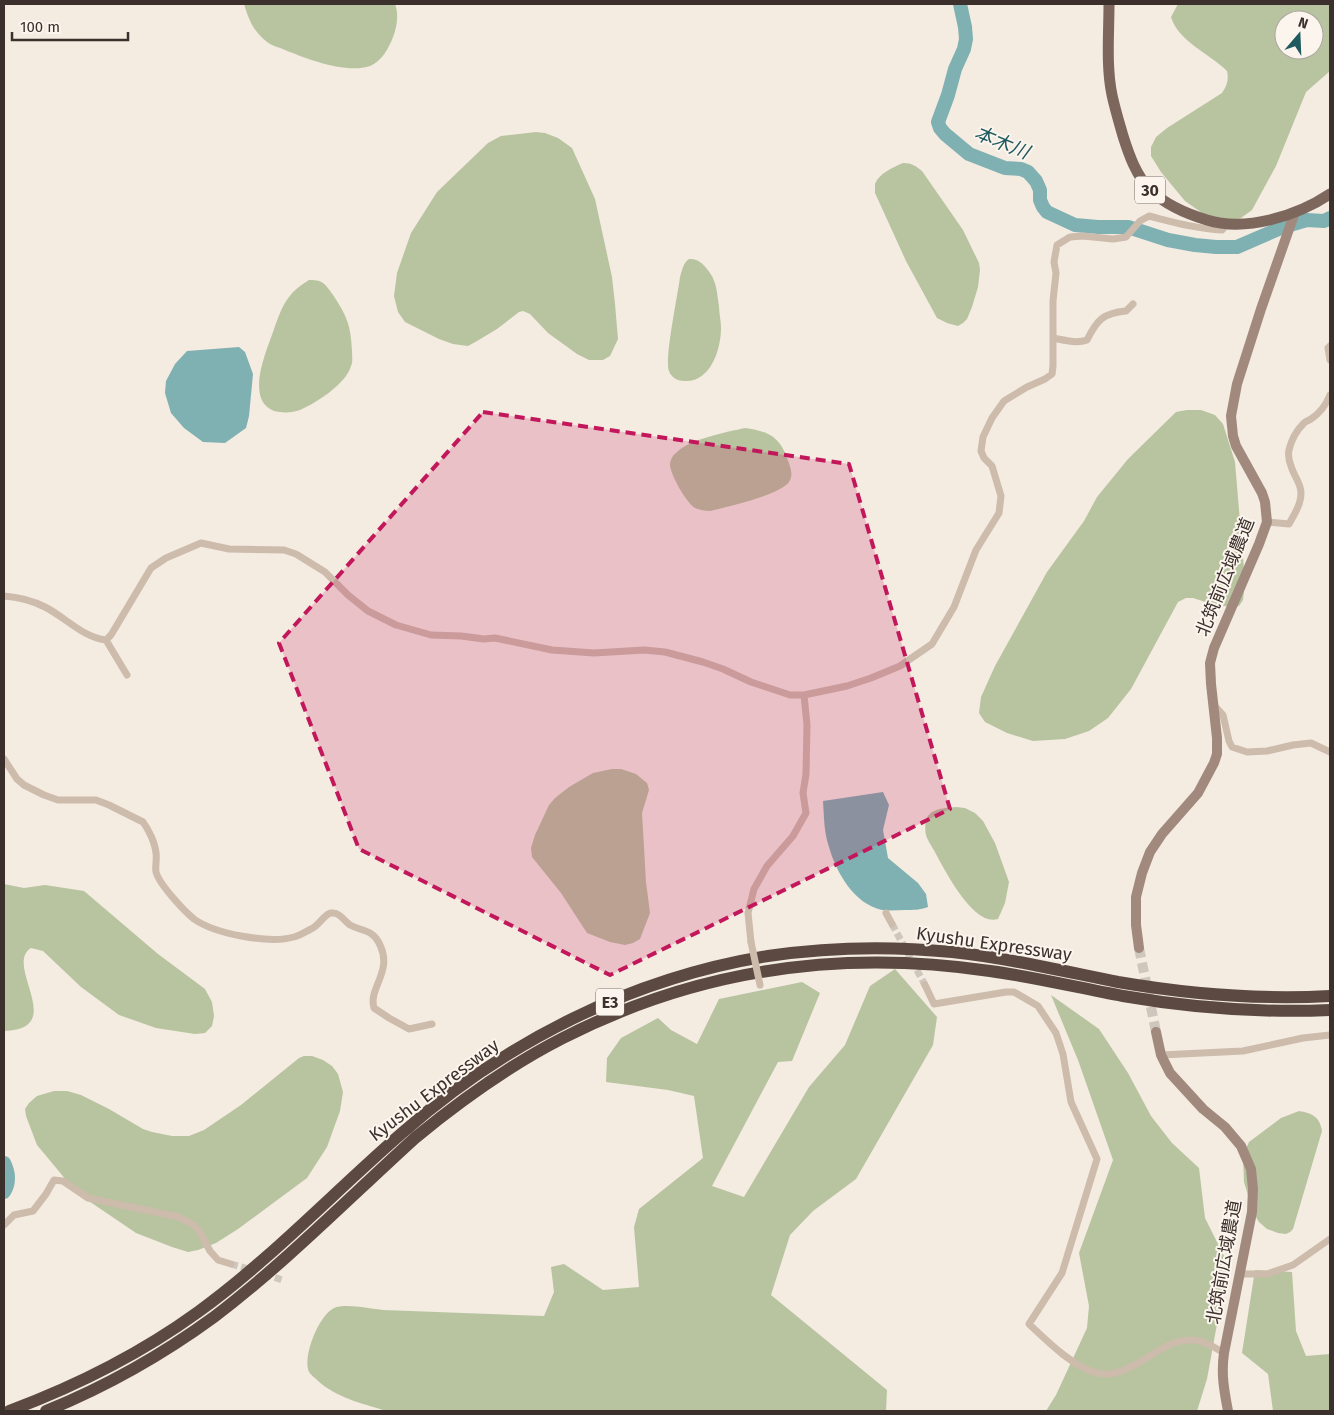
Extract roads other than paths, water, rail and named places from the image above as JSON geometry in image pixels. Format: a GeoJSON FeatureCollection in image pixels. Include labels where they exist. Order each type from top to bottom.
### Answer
{"type":"FeatureCollection","features":[{"type":"Feature","properties":{"kind":"highway","name":"Kyushu Expressway"},"geometry":{"type":"LineString","coordinates":[[10,1411],[62,1390],[104,1370],[197,1313],[239,1280],[405,1130],[488,1067],[520,1046],[560,1024],[651,986],[767,957],[842,949],[921,949],[956,952],[1118,981],[1231,997],[1330,996]]}},
{"type":"Feature","properties":{"kind":"highway","name":"Kyushu Expressway"},"geometry":{"type":"LineString","coordinates":[[46,1411],[86,1394],[134,1369],[175,1344],[213,1317],[248,1289],[421,1134],[490,1082],[563,1038],[663,996],[730,978],[774,969],[821,964],[891,962],[922,963],[993,971],[1122,996],[1195,1006],[1264,1011],[1330,1010]]}},
{"type":"Feature","properties":{"kind":"main road","name":"30"},"geometry":{"type":"LineString","coordinates":[[1109,4],[1109,69],[1112,95],[1132,163],[1146,184],[1160,198],[1180,210],[1226,225],[1253,224],[1293,217],[1309,205],[1330,194]]}},
{"type":"Feature","properties":{"kind":"street"},"geometry":{"type":"LineString","coordinates":[[106,640],[111,635],[151,568],[166,558],[201,543],[229,548],[284,550],[296,554],[325,572],[348,595],[368,611],[396,625],[431,635],[484,639],[495,638],[552,650],[594,653],[644,650],[665,652],[710,664],[751,682],[790,695],[804,696],[871,678],[900,666],[932,644],[954,607],[976,550],[1000,513],[1001,496],[992,466],[984,458],[981,450],[982,437],[1004,401],[1027,387],[1045,380],[1052,374],[1053,301],[1056,273],[1054,262],[1057,245],[1070,237],[1076,236],[1113,239],[1126,236],[1140,221],[1149,216],[1209,230],[1222,230],[1226,225]]}},
{"type":"Feature","properties":{"kind":"street","name":"北筑前広域農道"},"geometry":{"type":"LineString","coordinates":[[1139,948],[1136,925],[1136,897],[1150,852],[1162,834],[1198,793],[1217,754],[1218,745],[1210,663],[1214,648],[1267,522],[1262,493],[1236,446],[1231,416],[1237,384],[1293,217]]}},
{"type":"Feature","properties":{"kind":"street"},"geometry":{"type":"LineString","coordinates":[[1053,338],[1074,342],[1087,340],[1101,318],[1118,312],[1126,312],[1133,304]]}},
{"type":"Feature","properties":{"kind":"street"},"geometry":{"type":"LineString","coordinates":[[1330,346],[1328,348],[1330,360]]}},
{"type":"Feature","properties":{"kind":"street"},"geometry":{"type":"LineString","coordinates":[[1267,522],[1289,524],[1297,511],[1300,504],[1301,490],[1292,469],[1289,451],[1296,433],[1305,422],[1322,409],[1328,402],[1330,395]]}},
{"type":"Feature","properties":{"kind":"street"},"geometry":{"type":"LineString","coordinates":[[4,596],[15,597],[45,606],[72,626],[98,639],[106,640]]}},
{"type":"Feature","properties":{"kind":"street"},"geometry":{"type":"LineString","coordinates":[[106,640],[127,675]]}},
{"type":"Feature","properties":{"kind":"street"},"geometry":{"type":"LineString","coordinates":[[760,985],[751,942],[748,913],[754,889],[767,866],[793,836],[806,813],[803,793],[806,774],[807,725],[804,696]]}},
{"type":"Feature","properties":{"kind":"street"},"geometry":{"type":"LineString","coordinates":[[1214,704],[1223,715],[1232,748],[1247,752],[1267,751],[1293,745],[1311,744],[1330,752]]}},
{"type":"Feature","properties":{"kind":"street"},"geometry":{"type":"LineString","coordinates":[[4,759],[17,780],[35,791],[58,800],[96,800],[143,822],[156,854],[158,880],[184,910],[195,920],[205,925],[236,935],[267,939],[288,938],[314,928],[326,915],[331,913],[340,915],[350,924],[368,931],[380,944],[384,963],[383,972],[372,1000],[374,1008],[409,1029],[432,1024]]}},
{"type":"Feature","properties":{"kind":"street"},"geometry":{"type":"LineString","coordinates":[[886,914],[892,924]]}},
{"type":"Feature","properties":{"kind":"street"},"geometry":{"type":"LineString","coordinates":[[926,985],[934,1004],[1014,992],[1038,1006],[1056,1033],[1063,1054],[1071,1102],[1096,1159],[1062,1273],[1029,1324],[1054,1347],[1082,1367],[1096,1373],[1111,1374],[1118,1372],[1175,1342],[1194,1340],[1224,1353]]}},
{"type":"Feature","properties":{"kind":"street","name":"北筑前広域農道"},"geometry":{"type":"LineString","coordinates":[[1156,1032],[1161,1055],[1170,1073],[1235,1138],[1241,1146],[1251,1169],[1253,1189],[1252,1212],[1222,1370],[1222,1384],[1228,1411]]}},
{"type":"Feature","properties":{"kind":"street"},"geometry":{"type":"LineString","coordinates":[[1161,1055],[1243,1051],[1303,1038],[1330,1035]]}},
{"type":"Feature","properties":{"kind":"street"},"geometry":{"type":"LineString","coordinates":[[4,1225],[14,1215],[33,1211],[54,1180],[64,1181],[88,1198],[179,1217],[194,1225],[210,1251],[218,1260],[231,1264]]}},
{"type":"Feature","properties":{"kind":"street"},"geometry":{"type":"LineString","coordinates":[[1240,1274],[1267,1274],[1293,1265],[1330,1239]]}},
{"type":"Feature","properties":{"kind":"water"},"geometry":{"type":"Polygon","coordinates":[[[239,347],[245,352],[253,374],[246,428],[225,443],[203,442],[184,428],[171,413],[165,393],[166,381],[175,364],[187,351],[239,347]]]}},
{"type":"Feature","properties":{"kind":"water"},"geometry":{"type":"Polygon","coordinates":[[[883,792],[889,805],[883,830],[888,858],[918,883],[926,894],[928,907],[916,910],[882,910],[872,907],[848,886],[832,857],[824,824],[823,801],[883,792]]]}},
{"type":"Feature","properties":{"kind":"waterway","name":"本木川"},"geometry":{"type":"LineString","coordinates":[[960,4],[966,39],[938,122],[940,128],[969,154],[1005,168],[1021,169],[1028,172],[1036,181],[1040,190],[1040,200],[1047,212],[1075,225],[1128,227],[1168,240],[1216,247],[1237,247],[1283,227],[1307,220],[1324,221],[1330,218]]}},
{"type":"Feature","properties":{"kind":"waterway"},"geometry":{"type":"LineString","coordinates":[[4,1163],[8,1178],[4,1192]]}},
{"type":"Feature","properties":{"kind":"tunnel"},"geometry":{"type":"LineString","coordinates":[[892,924],[925,985]]}},
{"type":"Feature","properties":{"kind":"tunnel"},"geometry":{"type":"LineString","coordinates":[[1139,948],[1156,1032]]}},
{"type":"Feature","properties":{"kind":"tunnel"},"geometry":{"type":"LineString","coordinates":[[231,1264],[252,1270]]}},
{"type":"Feature","properties":{"kind":"tunnel"},"geometry":{"type":"LineString","coordinates":[[265,1274],[282,1280]]}}]}
